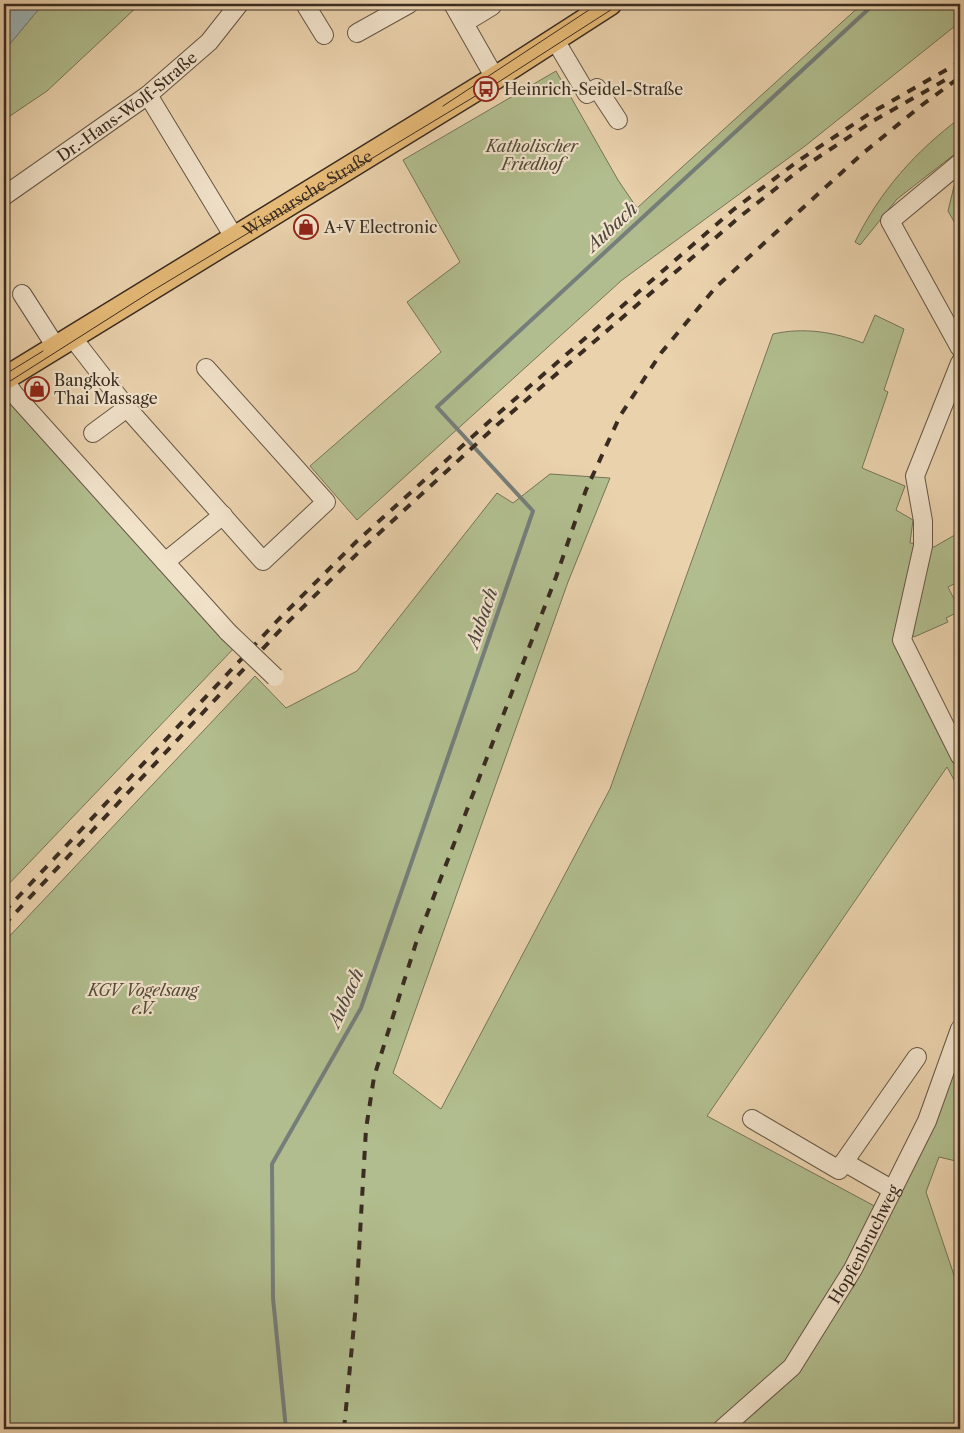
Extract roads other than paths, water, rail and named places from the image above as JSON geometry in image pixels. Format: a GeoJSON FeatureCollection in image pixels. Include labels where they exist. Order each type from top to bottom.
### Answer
{"type":"FeatureCollection","features":[{"type":"Feature","properties":{"kind":"main road","name":"Wismarsche Straße"},"geometry":{"type":"LineString","coordinates":[[4,379],[495,78],[610,4]]}},
{"type":"Feature","properties":{"kind":"street","name":"Dr.-Hans-Wolf-Straße"},"geometry":{"type":"LineString","coordinates":[[4,196],[148,96],[209,42],[239,4]]}},
{"type":"Feature","properties":{"kind":"street"},"geometry":{"type":"LineString","coordinates":[[305,4],[324,35]]}},
{"type":"Feature","properties":{"kind":"street"},"geometry":{"type":"LineString","coordinates":[[357,33],[409,4]]}},
{"type":"Feature","properties":{"kind":"street"},"geometry":{"type":"LineString","coordinates":[[453,4],[495,78]]}},
{"type":"Feature","properties":{"kind":"street"},"geometry":{"type":"LineString","coordinates":[[464,23],[492,6]]}},
{"type":"Feature","properties":{"kind":"street"},"geometry":{"type":"LineString","coordinates":[[555,40],[587,94],[597,88],[618,120]]}},
{"type":"Feature","properties":{"kind":"street"},"geometry":{"type":"LineString","coordinates":[[148,96],[234,237]]}},
{"type":"Feature","properties":{"kind":"street"},"geometry":{"type":"LineString","coordinates":[[960,163],[890,222],[960,348]]}},
{"type":"Feature","properties":{"kind":"street"},"geometry":{"type":"LineString","coordinates":[[22,294],[263,561],[326,502],[206,368]]}},
{"type":"Feature","properties":{"kind":"street"},"geometry":{"type":"LineString","coordinates":[[960,363],[915,476],[923,521],[923,546],[902,640],[960,756]]}},
{"type":"Feature","properties":{"kind":"street"},"geometry":{"type":"LineString","coordinates":[[4,379],[14,394],[228,632],[275,677]]}},
{"type":"Feature","properties":{"kind":"street"},"geometry":{"type":"LineString","coordinates":[[94,434],[126,408]]}},
{"type":"Feature","properties":{"kind":"street"},"geometry":{"type":"LineString","coordinates":[[165,562],[222,516]]}},
{"type":"Feature","properties":{"kind":"street","name":"Hopfenbruchweg"},"geometry":{"type":"LineString","coordinates":[[722,1429],[792,1367],[853,1270],[927,1121],[960,1029]]}},
{"type":"Feature","properties":{"kind":"street"},"geometry":{"type":"LineString","coordinates":[[752,1119],[839,1170],[917,1057]]}},
{"type":"Feature","properties":{"kind":"street"},"geometry":{"type":"LineString","coordinates":[[844,1162],[893,1190]]}},
{"type":"Feature","properties":{"kind":"water"},"geometry":{"type":"Polygon","coordinates":[[[4,4],[43,4],[4,51],[4,4]]]}},
{"type":"Feature","properties":{"kind":"waterway","name":"Aubach"},"geometry":{"type":"LineString","coordinates":[[286,1429],[273,1298],[272,1164],[361,1008],[533,511],[437,407],[874,4]]}},
{"type":"Feature","properties":{"kind":"tram line"},"geometry":{"type":"LineString","coordinates":[[443,106],[598,4]]}},
{"type":"Feature","properties":{"kind":"tram line"},"geometry":{"type":"LineString","coordinates":[[4,385],[152,291],[497,83],[620,4]]}},
{"type":"Feature","properties":{"kind":"tram line"},"geometry":{"type":"LineString","coordinates":[[4,375],[43,351]]}},
{"type":"Feature","properties":{"kind":"railway"},"geometry":{"type":"LineString","coordinates":[[4,912],[278,620],[357,541],[492,419],[733,210],[798,161],[869,114],[960,62]]}},
{"type":"Feature","properties":{"kind":"railway"},"geometry":{"type":"LineString","coordinates":[[344,1429],[356,1304],[366,1129],[374,1077],[416,943],[556,577],[586,490],[620,416],[661,353],[716,287],[862,154],[960,77]]}},
{"type":"Feature","properties":{"kind":"railway"},"geometry":{"type":"LineString","coordinates":[[4,925],[285,625],[363,548],[497,425],[742,215],[802,168],[873,121],[947,79]]}},
{"type":"Feature","properties":{"kind":"place","name":"Heinrich-Seidel-Straße"},"geometry":{"type":"Point","coordinates":[486,89]}},
{"type":"Feature","properties":{"kind":"place","name":"A+V Electronic"},"geometry":{"type":"Point","coordinates":[306,227]}},
{"type":"Feature","properties":{"kind":"place","name":"Bangkok Thai Massage"},"geometry":{"type":"Point","coordinates":[37,389]}},
{"type":"Feature","properties":{"kind":"park label","name":"Katholischer Friedhof"},"geometry":{"type":"Point","coordinates":[532,155]}},
{"type":"Feature","properties":{"kind":"park label","name":"KGV Vogelsang e.V."},"geometry":{"type":"Point","coordinates":[143,999]}}]}
